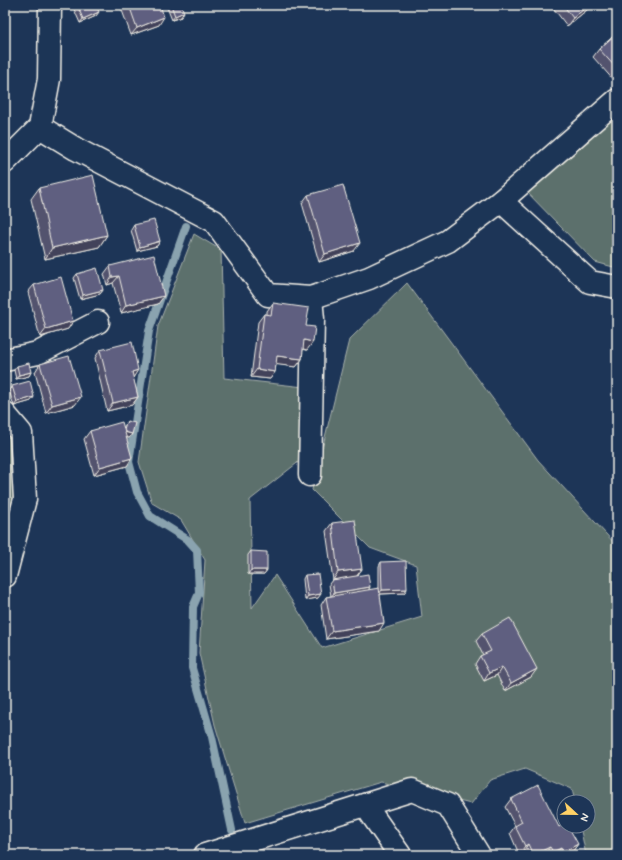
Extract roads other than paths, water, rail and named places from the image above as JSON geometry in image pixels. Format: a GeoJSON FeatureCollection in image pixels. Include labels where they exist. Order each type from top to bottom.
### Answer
{"type":"FeatureCollection","features":[{"type":"Feature","properties":{"kind":"street"},"geometry":{"type":"LineString","coordinates":[[5,162],[40,127],[49,79],[50,5]]}},
{"type":"Feature","properties":{"kind":"street"},"geometry":{"type":"LineString","coordinates":[[40,127],[76,149],[214,221],[268,295],[311,298],[369,278],[448,241],[501,202],[617,100]]}},
{"type":"Feature","properties":{"kind":"street"},"geometry":{"type":"LineString","coordinates":[[501,202],[590,282],[617,287]]}},
{"type":"Feature","properties":{"kind":"street"},"geometry":{"type":"LineString","coordinates":[[310,475],[313,319],[311,298]]}},
{"type":"Feature","properties":{"kind":"street"},"geometry":{"type":"LineString","coordinates":[[5,360],[38,353],[98,322]]}},
{"type":"Feature","properties":{"kind":"street"},"geometry":{"type":"LineString","coordinates":[[5,414],[21,433],[25,499],[5,576]]}},
{"type":"Feature","properties":{"kind":"street"},"geometry":{"type":"LineString","coordinates":[[205,855],[412,790],[448,805],[479,855]]}},
{"type":"Feature","properties":{"kind":"street"},"geometry":{"type":"LineString","coordinates":[[365,805],[400,855]]}},
{"type":"Feature","properties":{"kind":"waterway"},"geometry":{"type":"LineString","coordinates":[[186,226],[149,331],[129,462],[137,492],[150,516],[188,540],[197,550],[199,593],[193,607],[192,668],[212,737],[232,830]]}}]}
